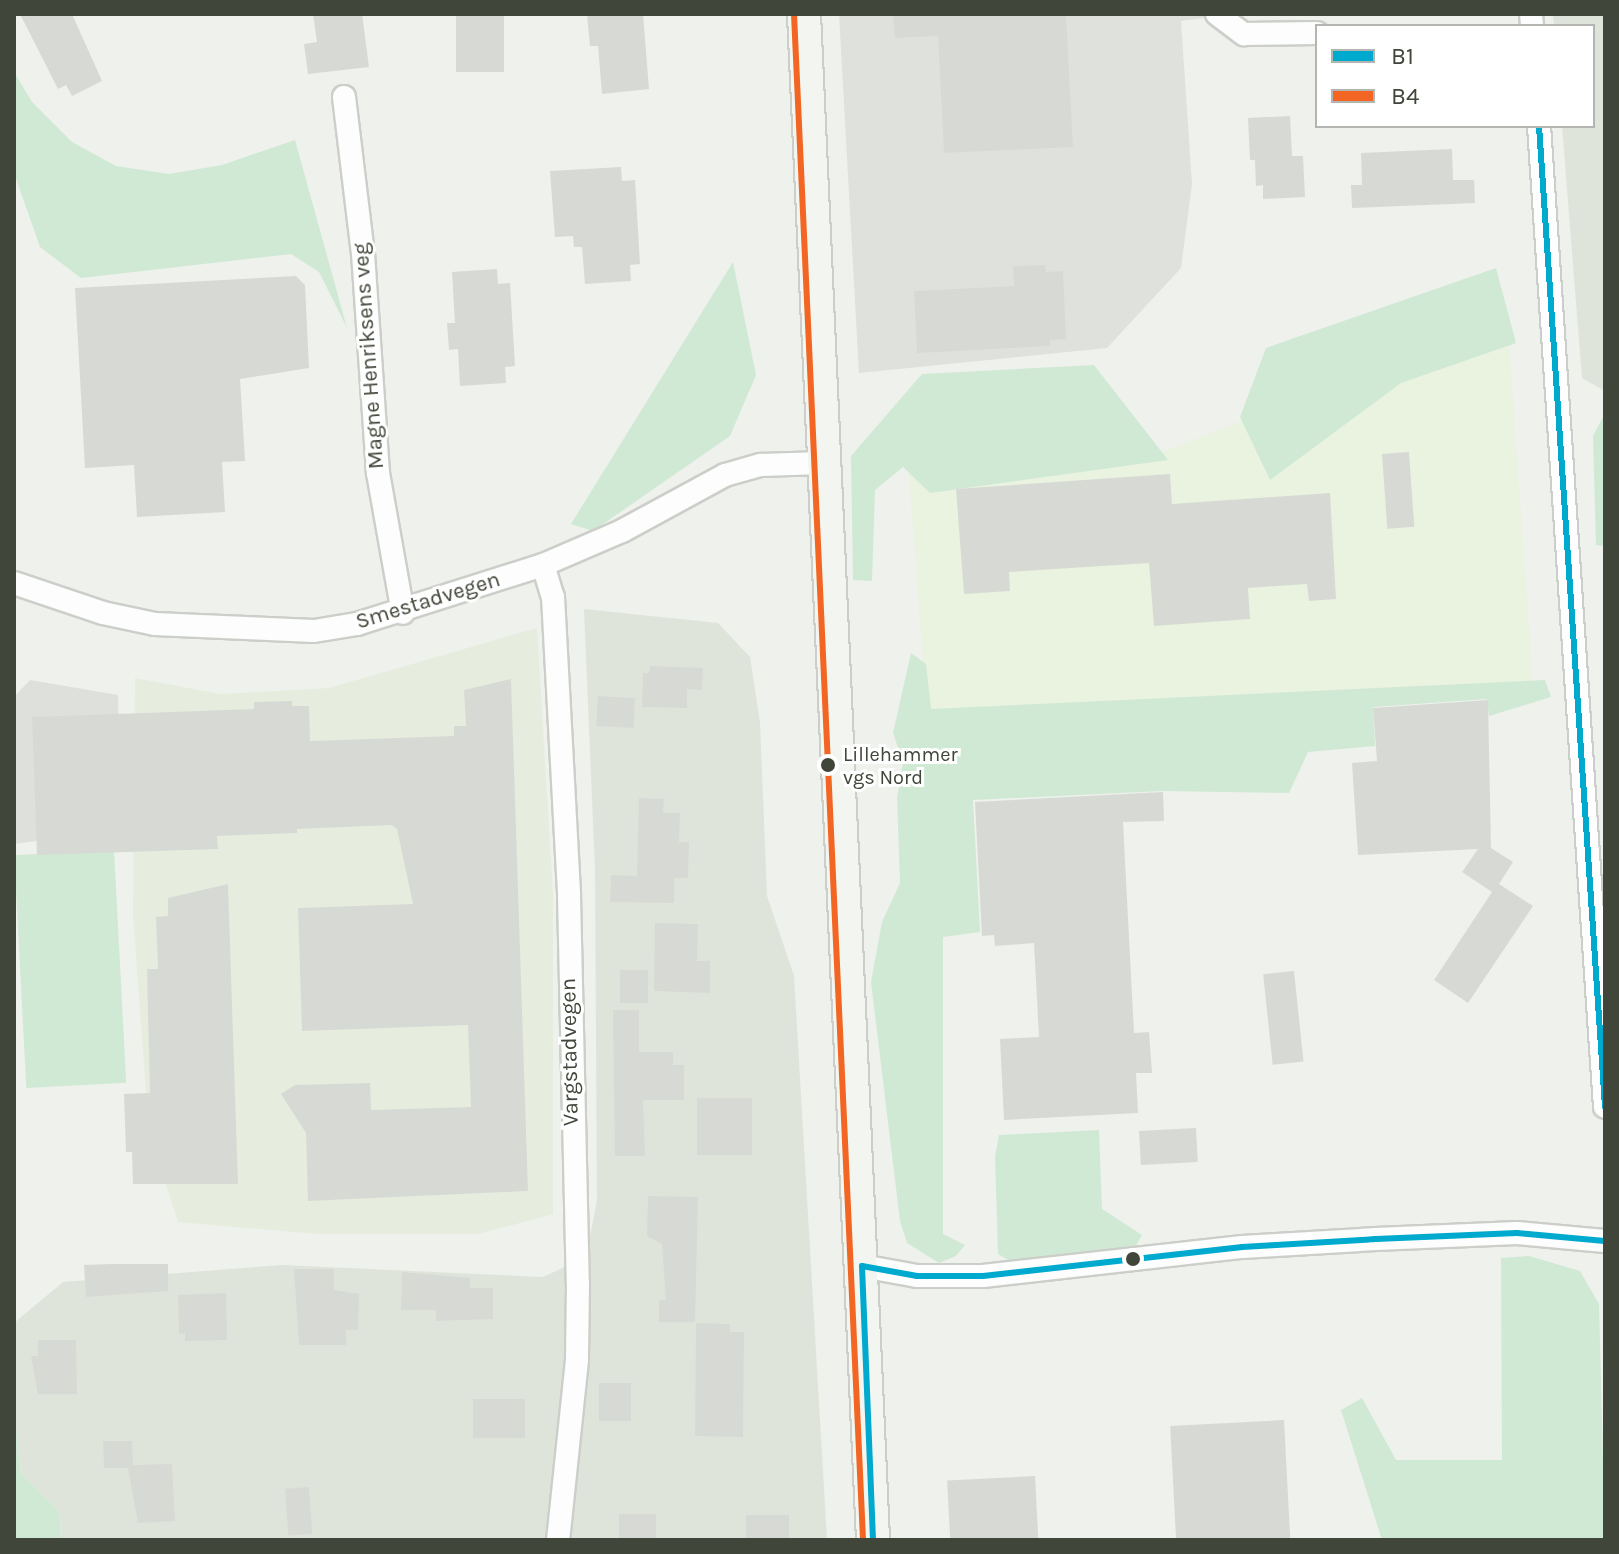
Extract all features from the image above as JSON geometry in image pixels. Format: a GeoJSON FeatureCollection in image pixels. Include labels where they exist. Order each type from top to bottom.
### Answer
{"type":"FeatureCollection","features":[{"type":"Feature","properties":{"kind":"main road"},"geometry":{"type":"LineString","coordinates":[[804,14],[873,1540]]}},
{"type":"Feature","properties":{"kind":"street"},"geometry":{"type":"LineString","coordinates":[[1217,14],[1244,34],[1315,33]]}},
{"type":"Feature","properties":{"kind":"street","name":"Magne Henriksens veg"},"geometry":{"type":"LineString","coordinates":[[344,97],[363,253],[378,473],[403,613]]}},
{"type":"Feature","properties":{"kind":"street"},"geometry":{"type":"LineString","coordinates":[[1539,128],[1605,1107]]}},
{"type":"Feature","properties":{"kind":"street","name":"Smestadvegen"},"geometry":{"type":"LineString","coordinates":[[14,583],[103,613],[155,624],[314,631],[403,613],[543,565],[622,531],[725,475],[761,465],[823,463]]}},
{"type":"Feature","properties":{"kind":"street","name":"Vargstadvegen"},"geometry":{"type":"LineString","coordinates":[[543,565],[553,597],[569,896],[578,1284],[577,1360],[558,1540]]}},
{"type":"Feature","properties":{"kind":"street"},"geometry":{"type":"LineString","coordinates":[[862,1266],[917,1276],[983,1276],[1242,1247],[1376,1239],[1517,1233],[1605,1241]]}},
{"type":"Feature","properties":{"kind":"shaded area"},"geometry":{"type":"Polygon","coordinates":[[[839,14],[1235,14],[1181,21],[1192,184],[1181,268],[1107,348],[859,373],[839,14]]]}},
{"type":"Feature","properties":{"kind":"shaded area"},"geometry":{"type":"Polygon","coordinates":[[[1553,14],[1605,14],[1605,391],[1582,378],[1562,128],[1595,128],[1595,24],[1554,24],[1553,14]]]}},
{"type":"Feature","properties":{"kind":"shaded area"},"geometry":{"type":"Polygon","coordinates":[[[14,72],[32,102],[72,142],[116,166],[169,174],[222,165],[295,140],[347,328],[319,272],[291,254],[81,278],[40,247],[14,173],[14,72]]]}},
{"type":"Feature","properties":{"kind":"shaded area"},"geometry":{"type":"Polygon","coordinates":[[[733,262],[756,375],[730,436],[593,531],[571,524],[733,262]]]}},
{"type":"Feature","properties":{"kind":"shaded area"},"geometry":{"type":"Polygon","coordinates":[[[1496,268],[1516,343],[1401,383],[1270,480],[1240,417],[1266,348],[1496,268]]]}},
{"type":"Feature","properties":{"kind":"shaded area"},"geometry":{"type":"Polygon","coordinates":[[[1508,330],[1533,686],[927,713],[908,462],[1155,455],[1260,414],[1508,330]]]}},
{"type":"Feature","properties":{"kind":"shaded area"},"geometry":{"type":"Polygon","coordinates":[[[1094,365],[1168,460],[930,493],[903,467],[875,490],[872,581],[853,580],[851,456],[922,374],[1094,365]]]}},
{"type":"Feature","properties":{"kind":"shaded area"},"geometry":{"type":"Polygon","coordinates":[[[1605,413],[1605,546],[1596,545],[1593,436],[1605,413]]]}},
{"type":"Feature","properties":{"kind":"shaded area"},"geometry":{"type":"Polygon","coordinates":[[[584,609],[718,623],[750,657],[760,723],[767,896],[794,976],[827,1540],[61,1540],[60,1513],[21,1473],[14,1415],[14,1323],[63,1282],[282,1265],[543,1277],[586,1257],[597,1200],[595,870],[584,609]]]}},
{"type":"Feature","properties":{"kind":"shaded area"},"geometry":{"type":"Polygon","coordinates":[[[537,628],[553,895],[553,1214],[479,1234],[318,1234],[178,1222],[149,1133],[133,915],[135,678],[220,694],[329,688],[537,628]]]}},
{"type":"Feature","properties":{"kind":"shaded area"},"geometry":{"type":"Polygon","coordinates":[[[911,653],[926,664],[931,709],[1545,680],[1551,697],[1489,716],[1487,699],[1373,707],[1375,746],[1308,752],[1289,793],[1162,791],[973,800],[980,932],[943,937],[943,1234],[965,1245],[956,1256],[939,1263],[907,1243],[900,1221],[871,982],[882,922],[900,883],[897,798],[903,762],[893,733],[911,653]]]}},
{"type":"Feature","properties":{"kind":"shaded area"},"geometry":{"type":"Polygon","coordinates":[[[30,680],[118,695],[120,830],[14,844],[14,697],[30,680]]]}},
{"type":"Feature","properties":{"kind":"shaded area"},"geometry":{"type":"Polygon","coordinates":[[[114,850],[126,1083],[26,1088],[14,855],[114,850]]]}},
{"type":"Feature","properties":{"kind":"shaded area"},"geometry":{"type":"Polygon","coordinates":[[[1099,1130],[1102,1209],[1142,1235],[1133,1251],[1010,1261],[998,1254],[995,1156],[999,1135],[1099,1130]]]}},
{"type":"Feature","properties":{"kind":"shaded area"},"geometry":{"type":"Polygon","coordinates":[[[1529,1256],[1580,1271],[1599,1304],[1605,1540],[1382,1540],[1341,1410],[1362,1398],[1396,1460],[1502,1460],[1501,1258],[1529,1256]]]}},
{"type":"Feature","properties":{"kind":"shaded area"},"geometry":{"type":"Polygon","coordinates":[[[14,1415],[21,1473],[60,1513],[61,1540],[14,1540],[14,1415]]]}},
{"type":"Feature","properties":{"kind":"building"},"geometry":{"type":"Polygon","coordinates":[[[20,14],[72,14],[102,81],[72,96],[66,85],[58,89],[20,14]]]}},
{"type":"Feature","properties":{"kind":"building"},"geometry":{"type":"Polygon","coordinates":[[[313,14],[362,14],[369,67],[308,74],[304,44],[317,42],[313,14]]]}},
{"type":"Feature","properties":{"kind":"building"},"geometry":{"type":"Polygon","coordinates":[[[456,14],[504,14],[504,72],[456,72],[456,14]]]}},
{"type":"Feature","properties":{"kind":"building"},"geometry":{"type":"Polygon","coordinates":[[[587,14],[643,14],[649,89],[602,94],[598,46],[590,46],[587,14]]]}},
{"type":"Feature","properties":{"kind":"building"},"geometry":{"type":"Polygon","coordinates":[[[893,14],[1066,14],[1073,147],[944,153],[938,36],[895,38],[893,14]]]}},
{"type":"Feature","properties":{"kind":"building"},"geometry":{"type":"Polygon","coordinates":[[[1290,116],[1292,156],[1303,156],[1305,197],[1263,199],[1263,185],[1256,186],[1255,160],[1250,160],[1248,118],[1290,116]]]}},
{"type":"Feature","properties":{"kind":"building"},"geometry":{"type":"Polygon","coordinates":[[[1452,149],[1453,180],[1474,180],[1475,203],[1352,208],[1351,185],[1362,185],[1361,153],[1452,149]]]}},
{"type":"Feature","properties":{"kind":"building"},"geometry":{"type":"Polygon","coordinates":[[[621,167],[622,181],[635,180],[640,264],[630,265],[631,281],[585,284],[582,247],[574,247],[573,236],[555,237],[550,171],[621,167]]]}},
{"type":"Feature","properties":{"kind":"building"},"geometry":{"type":"Polygon","coordinates":[[[1045,265],[1046,272],[1063,271],[1066,339],[1050,340],[1050,346],[917,353],[914,291],[1014,286],[1013,266],[1045,265]]]}},
{"type":"Feature","properties":{"kind":"building"},"geometry":{"type":"Polygon","coordinates":[[[497,269],[498,284],[510,283],[515,366],[505,367],[506,383],[460,386],[458,349],[449,350],[447,323],[455,323],[452,272],[497,269]]]}},
{"type":"Feature","properties":{"kind":"building"},"geometry":{"type":"Polygon","coordinates":[[[296,276],[305,285],[309,368],[240,379],[245,461],[222,462],[225,512],[137,517],[134,465],[85,468],[75,288],[296,276]]]}},
{"type":"Feature","properties":{"kind":"building"},"geometry":{"type":"Polygon","coordinates":[[[1409,452],[1414,527],[1387,529],[1382,454],[1409,452]]]}},
{"type":"Feature","properties":{"kind":"building"},"geometry":{"type":"Polygon","coordinates":[[[1170,474],[1172,504],[1330,493],[1336,599],[1309,601],[1307,584],[1248,588],[1250,619],[1154,626],[1149,563],[1009,572],[1010,591],[964,594],[956,489],[1170,474]]]}},
{"type":"Feature","properties":{"kind":"building"},"geometry":{"type":"Polygon","coordinates":[[[650,666],[703,668],[702,690],[687,689],[687,708],[642,707],[643,673],[649,673],[650,666]]]}},
{"type":"Feature","properties":{"kind":"building"},"geometry":{"type":"Polygon","coordinates":[[[511,679],[528,1191],[308,1201],[306,1133],[281,1094],[295,1085],[370,1083],[371,1110],[471,1107],[468,1025],[302,1031],[298,908],[413,904],[397,829],[392,825],[297,829],[297,833],[217,836],[218,849],[37,855],[32,717],[254,709],[254,702],[292,701],[292,706],[309,706],[310,741],[454,736],[454,726],[466,726],[464,690],[511,679]]]}},
{"type":"Feature","properties":{"kind":"building"},"geometry":{"type":"Polygon","coordinates":[[[598,696],[635,698],[633,728],[596,726],[598,696]]]}},
{"type":"Feature","properties":{"kind":"building"},"geometry":{"type":"Polygon","coordinates":[[[1488,700],[1491,848],[1513,862],[1499,884],[1533,906],[1468,1003],[1434,980],[1492,892],[1462,872],[1478,849],[1358,855],[1352,763],[1377,761],[1373,708],[1488,700]]]}},
{"type":"Feature","properties":{"kind":"building"},"geometry":{"type":"Polygon","coordinates":[[[1163,792],[1164,821],[1123,822],[1134,1033],[1149,1032],[1152,1073],[1136,1073],[1138,1113],[1004,1120],[1000,1039],[1039,1037],[1034,943],[995,946],[994,935],[982,936],[975,802],[1163,792]]]}},
{"type":"Feature","properties":{"kind":"building"},"geometry":{"type":"Polygon","coordinates":[[[639,798],[664,799],[663,813],[680,813],[679,842],[689,842],[688,878],[674,878],[674,903],[610,902],[611,875],[637,876],[639,798]]]}},
{"type":"Feature","properties":{"kind":"building"},"geometry":{"type":"Polygon","coordinates":[[[228,884],[238,1184],[133,1184],[132,1152],[126,1152],[124,1094],[150,1093],[147,969],[158,969],[156,917],[168,916],[168,898],[228,884]]]}},
{"type":"Feature","properties":{"kind":"building"},"geometry":{"type":"Polygon","coordinates":[[[655,923],[698,924],[697,961],[710,961],[710,993],[654,991],[655,923]]]}},
{"type":"Feature","properties":{"kind":"building"},"geometry":{"type":"Polygon","coordinates":[[[620,970],[648,970],[648,1003],[620,1003],[620,970]]]}},
{"type":"Feature","properties":{"kind":"building"},"geometry":{"type":"Polygon","coordinates":[[[1294,971],[1304,1062],[1273,1065],[1263,974],[1294,971]]]}},
{"type":"Feature","properties":{"kind":"building"},"geometry":{"type":"Polygon","coordinates":[[[613,1010],[639,1010],[639,1052],[673,1052],[673,1065],[684,1065],[684,1100],[643,1100],[645,1156],[615,1156],[613,1010]]]}},
{"type":"Feature","properties":{"kind":"building"},"geometry":{"type":"Polygon","coordinates":[[[697,1098],[752,1098],[752,1155],[697,1155],[697,1098]]]}},
{"type":"Feature","properties":{"kind":"building"},"geometry":{"type":"Polygon","coordinates":[[[1196,1128],[1198,1162],[1141,1165],[1139,1131],[1196,1128]]]}},
{"type":"Feature","properties":{"kind":"building"},"geometry":{"type":"Polygon","coordinates":[[[648,1196],[698,1197],[695,1322],[659,1322],[659,1300],[666,1300],[662,1244],[647,1236],[648,1196]]]}},
{"type":"Feature","properties":{"kind":"building"},"geometry":{"type":"Polygon","coordinates":[[[168,1264],[168,1291],[86,1297],[84,1265],[168,1264]]]}},
{"type":"Feature","properties":{"kind":"building"},"geometry":{"type":"Polygon","coordinates":[[[294,1269],[334,1269],[334,1290],[359,1294],[358,1330],[346,1330],[346,1345],[299,1345],[294,1269]]]}},
{"type":"Feature","properties":{"kind":"building"},"geometry":{"type":"Polygon","coordinates":[[[402,1272],[470,1278],[470,1288],[493,1288],[493,1319],[436,1321],[436,1310],[401,1310],[402,1272]]]}},
{"type":"Feature","properties":{"kind":"building"},"geometry":{"type":"Polygon","coordinates":[[[226,1293],[227,1340],[185,1341],[185,1333],[179,1334],[178,1295],[226,1293]]]}},
{"type":"Feature","properties":{"kind":"building"},"geometry":{"type":"Polygon","coordinates":[[[696,1323],[730,1324],[730,1332],[744,1332],[743,1437],[695,1436],[696,1323]]]}},
{"type":"Feature","properties":{"kind":"building"},"geometry":{"type":"Polygon","coordinates":[[[38,1340],[76,1340],[77,1394],[38,1394],[31,1356],[38,1356],[38,1340]]]}},
{"type":"Feature","properties":{"kind":"building"},"geometry":{"type":"Polygon","coordinates":[[[599,1383],[631,1383],[631,1421],[599,1421],[599,1383]]]}},
{"type":"Feature","properties":{"kind":"building"},"geometry":{"type":"Polygon","coordinates":[[[473,1399],[525,1399],[525,1438],[473,1438],[473,1399]]]}},
{"type":"Feature","properties":{"kind":"building"},"geometry":{"type":"Polygon","coordinates":[[[1284,1420],[1290,1540],[1176,1540],[1170,1426],[1284,1420]]]}},
{"type":"Feature","properties":{"kind":"building"},"geometry":{"type":"Polygon","coordinates":[[[103,1441],[132,1441],[133,1465],[172,1464],[175,1521],[138,1523],[128,1468],[104,1468],[103,1441]]]}},
{"type":"Feature","properties":{"kind":"building"},"geometry":{"type":"Polygon","coordinates":[[[1035,1476],[1038,1540],[950,1540],[947,1481],[1035,1476]]]}},
{"type":"Feature","properties":{"kind":"building"},"geometry":{"type":"Polygon","coordinates":[[[309,1487],[312,1534],[288,1536],[285,1489],[309,1487]]]}},
{"type":"Feature","properties":{"kind":"building"},"geometry":{"type":"Polygon","coordinates":[[[619,1514],[656,1514],[656,1540],[619,1540],[619,1514]]]}},
{"type":"Feature","properties":{"kind":"building"},"geometry":{"type":"Polygon","coordinates":[[[746,1515],[789,1515],[789,1540],[746,1540],[746,1515]]]}},
{"type":"Feature","properties":{"kind":"transit line","name":"B4"},"geometry":{"type":"LineString","coordinates":[[794,14],[863,1540]]}},
{"type":"Feature","properties":{"kind":"transit line","name":"B1"},"geometry":{"type":"LineString","coordinates":[[1539,128],[1605,1107]]}},
{"type":"Feature","properties":{"kind":"transit line","name":"B1"},"geometry":{"type":"LineString","coordinates":[[873,1540],[862,1266],[917,1276],[983,1276],[1242,1247],[1376,1239],[1517,1233],[1605,1241]]}},
{"type":"Feature","properties":{"kind":"place","name":"Lillehammer vgs Nord"},"geometry":{"type":"Point","coordinates":[828,765]}}]}
